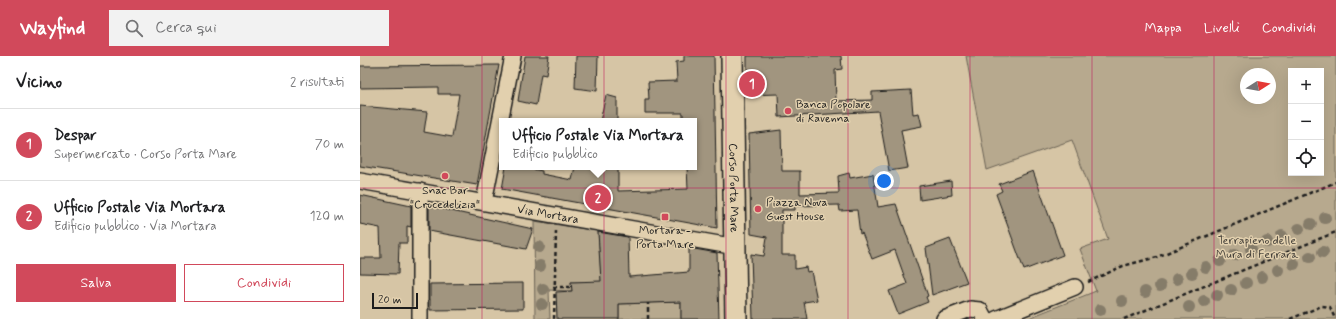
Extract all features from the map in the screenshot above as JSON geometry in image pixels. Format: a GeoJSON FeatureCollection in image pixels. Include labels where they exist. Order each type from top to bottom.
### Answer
{"type":"FeatureCollection","features":[{"type":"Feature","properties":{"kind":"street"},"geometry":{"type":"LineString","coordinates":[[501,118],[513,56]]}},
{"type":"Feature","properties":{"kind":"street","name":"Corso Porta Mare"},"geometry":{"type":"LineString","coordinates":[[732,56],[736,319]]}},
{"type":"Feature","properties":{"kind":"street"},"geometry":{"type":"LineString","coordinates":[[484,202],[499,126]]}},
{"type":"Feature","properties":{"kind":"street","name":"Via Mortara"},"geometry":{"type":"LineString","coordinates":[[360,181],[736,247]]}},
{"type":"Feature","properties":{"kind":"street"},"geometry":{"type":"LineString","coordinates":[[420,191],[420,319]]}},
{"type":"Feature","properties":{"kind":"street"},"geometry":{"type":"LineString","coordinates":[[996,319],[1075,287]]}},
{"type":"Feature","properties":{"kind":"street"},"geometry":{"type":"LineString","coordinates":[[944,319],[974,308],[980,310],[985,319]]}},
{"type":"Feature","properties":{"kind":"path"},"geometry":{"type":"LineString","coordinates":[[1075,287],[1124,266],[1157,257],[1336,182]]}},
{"type":"Feature","properties":{"kind":"path"},"geometry":{"type":"LineString","coordinates":[[554,319],[553,287],[555,215]]}},
{"type":"Feature","properties":{"kind":"path"},"geometry":{"type":"LineString","coordinates":[[1124,319],[1336,232]]}},
{"type":"Feature","properties":{"kind":"path"},"geometry":{"type":"LineString","coordinates":[[553,287],[570,287]]}},
{"type":"Feature","properties":{"kind":"path"},"geometry":{"type":"LineString","coordinates":[[648,303],[648,319]]}},
{"type":"Feature","properties":{"kind":"path"},"geometry":{"type":"LineString","coordinates":[[1290,319],[1322,306],[1330,307],[1335,319]]}},
{"type":"Feature","properties":{"kind":"green space","name":"Terrapieno delle Mura di Ferrara"},"geometry":{"type":"Polygon","coordinates":[[[966,56],[1336,56],[1336,319],[1026,319],[1096,291],[1080,249],[1108,239],[1072,140],[987,170],[966,56]]]}},
{"type":"Feature","properties":{"kind":"green space"},"geometry":{"type":"Polygon","coordinates":[[[534,221],[598,231],[602,290],[585,282],[571,282],[572,291],[549,290],[550,319],[535,319],[534,221]]]}},
{"type":"Feature","properties":{"kind":"green space"},"geometry":{"type":"Polygon","coordinates":[[[681,302],[681,319],[619,319],[619,304],[681,302]]]}},
{"type":"Feature","properties":{"kind":"building"},"geometry":{"type":"Polygon","coordinates":[[[525,56],[549,56],[546,75],[541,74],[536,105],[518,101],[525,56]]]}},
{"type":"Feature","properties":{"kind":"building"},"geometry":{"type":"Polygon","coordinates":[[[576,56],[598,56],[597,91],[575,88],[576,56]]]}},
{"type":"Feature","properties":{"kind":"building"},"geometry":{"type":"Polygon","coordinates":[[[684,56],[714,56],[717,228],[502,189],[505,170],[537,170],[542,171],[542,174],[572,180],[574,170],[618,170],[618,191],[688,189],[687,170],[697,170],[697,118],[683,118],[683,113],[645,113],[645,100],[649,100],[648,82],[677,81],[676,62],[684,61],[684,56]]]}},
{"type":"Feature","properties":{"kind":"building"},"geometry":{"type":"Polygon","coordinates":[[[747,56],[841,56],[842,69],[835,70],[836,101],[872,100],[872,92],[911,90],[913,114],[919,113],[922,126],[901,130],[908,168],[889,171],[878,111],[779,117],[778,94],[747,95],[747,56]]]}},
{"type":"Feature","properties":{"kind":"building"},"geometry":{"type":"Polygon","coordinates":[[[499,65],[477,185],[360,166],[360,106],[427,112],[424,132],[452,137],[459,94],[438,94],[438,87],[360,88],[360,66],[499,65]]]}},
{"type":"Feature","properties":{"kind":"building"},"geometry":{"type":"Polygon","coordinates":[[[606,95],[617,98],[617,118],[601,118],[606,95]]]}},
{"type":"Feature","properties":{"kind":"building"},"geometry":{"type":"Polygon","coordinates":[[[781,130],[782,171],[800,171],[800,194],[839,193],[838,176],[849,173],[850,178],[873,174],[878,207],[896,204],[928,296],[926,297],[928,302],[898,314],[889,291],[907,284],[895,250],[872,259],[862,233],[860,234],[857,210],[840,211],[839,205],[795,206],[795,210],[782,210],[782,255],[795,255],[795,269],[806,267],[807,272],[811,271],[817,300],[804,302],[807,319],[753,319],[751,254],[764,256],[767,237],[751,234],[749,134],[781,130]]]}},
{"type":"Feature","properties":{"kind":"building"},"geometry":{"type":"Polygon","coordinates":[[[1033,171],[1063,255],[1024,270],[996,194],[1002,191],[999,184],[1033,171]]]}},
{"type":"Feature","properties":{"kind":"building"},"geometry":{"type":"Polygon","coordinates":[[[951,181],[952,195],[920,200],[919,186],[951,181]]]}},
{"type":"Feature","properties":{"kind":"building"},"geometry":{"type":"Polygon","coordinates":[[[360,195],[411,206],[411,227],[407,226],[407,243],[399,243],[398,274],[360,273],[360,258],[381,258],[380,228],[360,224],[360,195]]]}},
{"type":"Feature","properties":{"kind":"building"},"geometry":{"type":"Polygon","coordinates":[[[429,206],[533,229],[526,249],[429,231],[429,206]]]}},
{"type":"Feature","properties":{"kind":"building"},"geometry":{"type":"Polygon","coordinates":[[[598,232],[628,237],[629,277],[689,272],[689,248],[717,253],[719,319],[681,319],[681,302],[619,304],[619,319],[557,319],[556,292],[572,291],[571,282],[601,281],[598,232]]]}},
{"type":"Feature","properties":{"kind":"building"},"geometry":{"type":"Polygon","coordinates":[[[950,239],[967,282],[932,295],[926,248],[950,239]]]}},
{"type":"Feature","properties":{"kind":"building"},"geometry":{"type":"Polygon","coordinates":[[[523,283],[523,309],[430,310],[430,284],[523,283]]]}},
{"type":"Feature","properties":{"kind":"place","name":"Despar"},"geometry":{"type":"Point","coordinates":[752,84]}},
{"type":"Feature","properties":{"kind":"place","name":"Banca Popolare di Ravenna"},"geometry":{"type":"Point","coordinates":[788,111]}},
{"type":"Feature","properties":{"kind":"place","name":"Snac Bar \"Crocedelizia\""},"geometry":{"type":"Point","coordinates":[445,176]}},
{"type":"Feature","properties":{"kind":"place","name":"Ufficio Postale Via Mortara"},"geometry":{"type":"Point","coordinates":[598,198]}},
{"type":"Feature","properties":{"kind":"place","name":"Piazza Nova Guest House"},"geometry":{"type":"Point","coordinates":[758,209]}},
{"type":"Feature","properties":{"kind":"place","name":"Mortara - Porta Mare"},"geometry":{"type":"Point","coordinates":[665,217]}}]}
